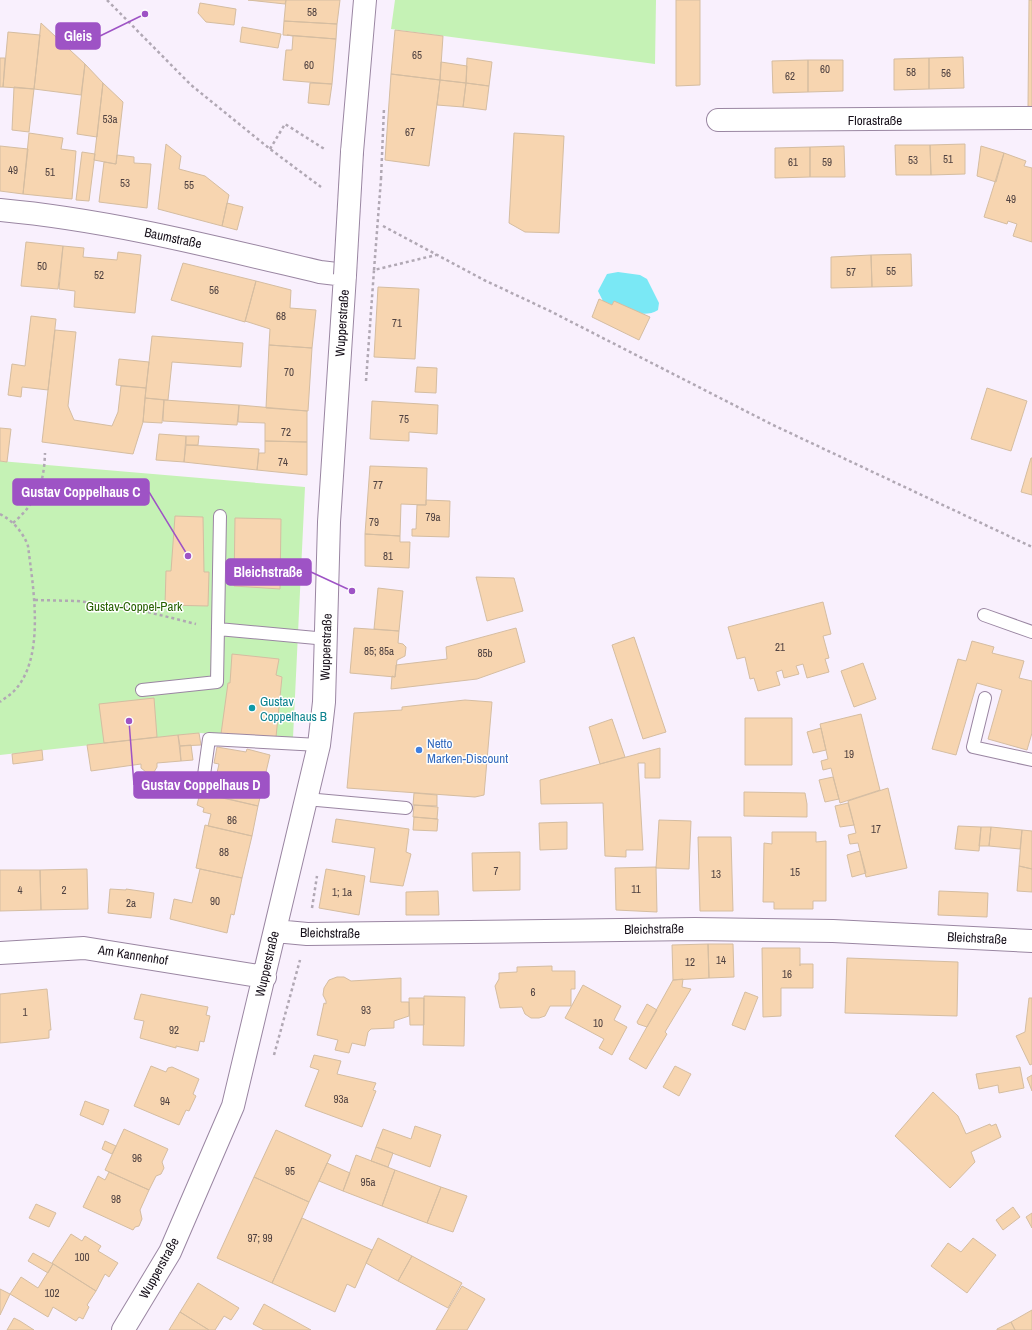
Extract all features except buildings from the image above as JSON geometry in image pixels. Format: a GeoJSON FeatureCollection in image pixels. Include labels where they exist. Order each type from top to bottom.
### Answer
{"type":"FeatureCollection","features":[{"type":"Feature","properties":{"kind":"street","name":"Wupperstraße"},"geometry":{"type":"LineString","coordinates":[[123,1330],[170,1252],[233,1106],[265,977],[319,745],[324,702],[327,639],[329,522],[352,152],[365,0]]}},
{"type":"Feature","properties":{"kind":"street","name":"Florastraße"},"geometry":{"type":"LineString","coordinates":[[718,120],[1032,118]]}},
{"type":"Feature","properties":{"kind":"street","name":"Baumstraße"},"geometry":{"type":"LineString","coordinates":[[0,210],[54,215],[161,235],[320,272],[345,275]]}},
{"type":"Feature","properties":{"kind":"street","name":"Bleichstraße"},"geometry":{"type":"LineString","coordinates":[[275,931],[307,934],[702,929],[834,931],[1032,941]]}},
{"type":"Feature","properties":{"kind":"street","name":"Am Kannenhof"},"geometry":{"type":"LineString","coordinates":[[0,953],[84,948],[265,977]]}},
{"type":"Feature","properties":{"kind":"lane"},"geometry":{"type":"LineString","coordinates":[[142,690],[217,682],[220,516]]}},
{"type":"Feature","properties":{"kind":"lane"},"geometry":{"type":"LineString","coordinates":[[984,615],[1032,632]]}},
{"type":"Feature","properties":{"kind":"lane"},"geometry":{"type":"LineString","coordinates":[[218,629],[327,639]]}},
{"type":"Feature","properties":{"kind":"lane"},"geometry":{"type":"LineString","coordinates":[[985,698],[973,747],[1032,760]]}},
{"type":"Feature","properties":{"kind":"lane"},"geometry":{"type":"LineString","coordinates":[[204,775],[209,739],[319,745]]}},
{"type":"Feature","properties":{"kind":"lane"},"geometry":{"type":"LineString","coordinates":[[306,799],[406,808]]}},
{"type":"Feature","properties":{"kind":"path"},"geometry":{"type":"LineString","coordinates":[[107,0],[191,85],[270,149],[321,187]]}},
{"type":"Feature","properties":{"kind":"path"},"geometry":{"type":"LineString","coordinates":[[270,149],[285,124],[331,152]]}},
{"type":"Feature","properties":{"kind":"path"},"geometry":{"type":"LineString","coordinates":[[374,278],[381,179]]}},
{"type":"Feature","properties":{"kind":"path"},"geometry":{"type":"LineString","coordinates":[[383,226],[436,255],[771,424],[1032,547]]}},
{"type":"Feature","properties":{"kind":"path"},"geometry":{"type":"LineString","coordinates":[[374,270],[436,255]]}},
{"type":"Feature","properties":{"kind":"path"},"geometry":{"type":"LineString","coordinates":[[13,523],[26,512],[36,498],[42,482],[45,453]]}},
{"type":"Feature","properties":{"kind":"path"},"geometry":{"type":"LineString","coordinates":[[0,514],[13,523],[25,538],[28,546],[35,600],[34,652],[26,672],[15,690],[0,702]]}},
{"type":"Feature","properties":{"kind":"path"},"geometry":{"type":"LineString","coordinates":[[35,600],[77,601],[128,607],[218,629]]}},
{"type":"Feature","properties":{"kind":"green space"},"geometry":{"type":"Polygon","coordinates":[[[395,0],[656,0],[655,64],[391,29],[395,0]]]}},
{"type":"Feature","properties":{"kind":"green space","name":"Gustav-Coppel-Park"},"geometry":{"type":"Polygon","coordinates":[[[0,461],[305,487],[293,738],[199,733],[0,755],[0,461]]]}},
{"type":"Feature","properties":{"kind":"water"},"geometry":{"type":"Polygon","coordinates":[[[618,272],[640,275],[647,279],[659,303],[658,310],[645,314],[631,312],[603,301],[598,291],[607,274],[618,272]]]}},
{"type":"Feature","properties":{"kind":"place","name":"Gleis"},"geometry":{"type":"Point","coordinates":[145,14]}},
{"type":"Feature","properties":{"kind":"place","name":"Gustav Coppelhaus C"},"geometry":{"type":"Point","coordinates":[188,556]}},
{"type":"Feature","properties":{"kind":"place","name":"Bleichstraße"},"geometry":{"type":"Point","coordinates":[352,591]}},
{"type":"Feature","properties":{"kind":"place","name":"Gustav Coppelhaus B"},"geometry":{"type":"Point","coordinates":[252,708]}},
{"type":"Feature","properties":{"kind":"place","name":"Gustav Coppelhaus D"},"geometry":{"type":"Point","coordinates":[129,721]}},
{"type":"Feature","properties":{"kind":"place","name":"Netto Marken-Discount"},"geometry":{"type":"Point","coordinates":[419,750]}}]}
